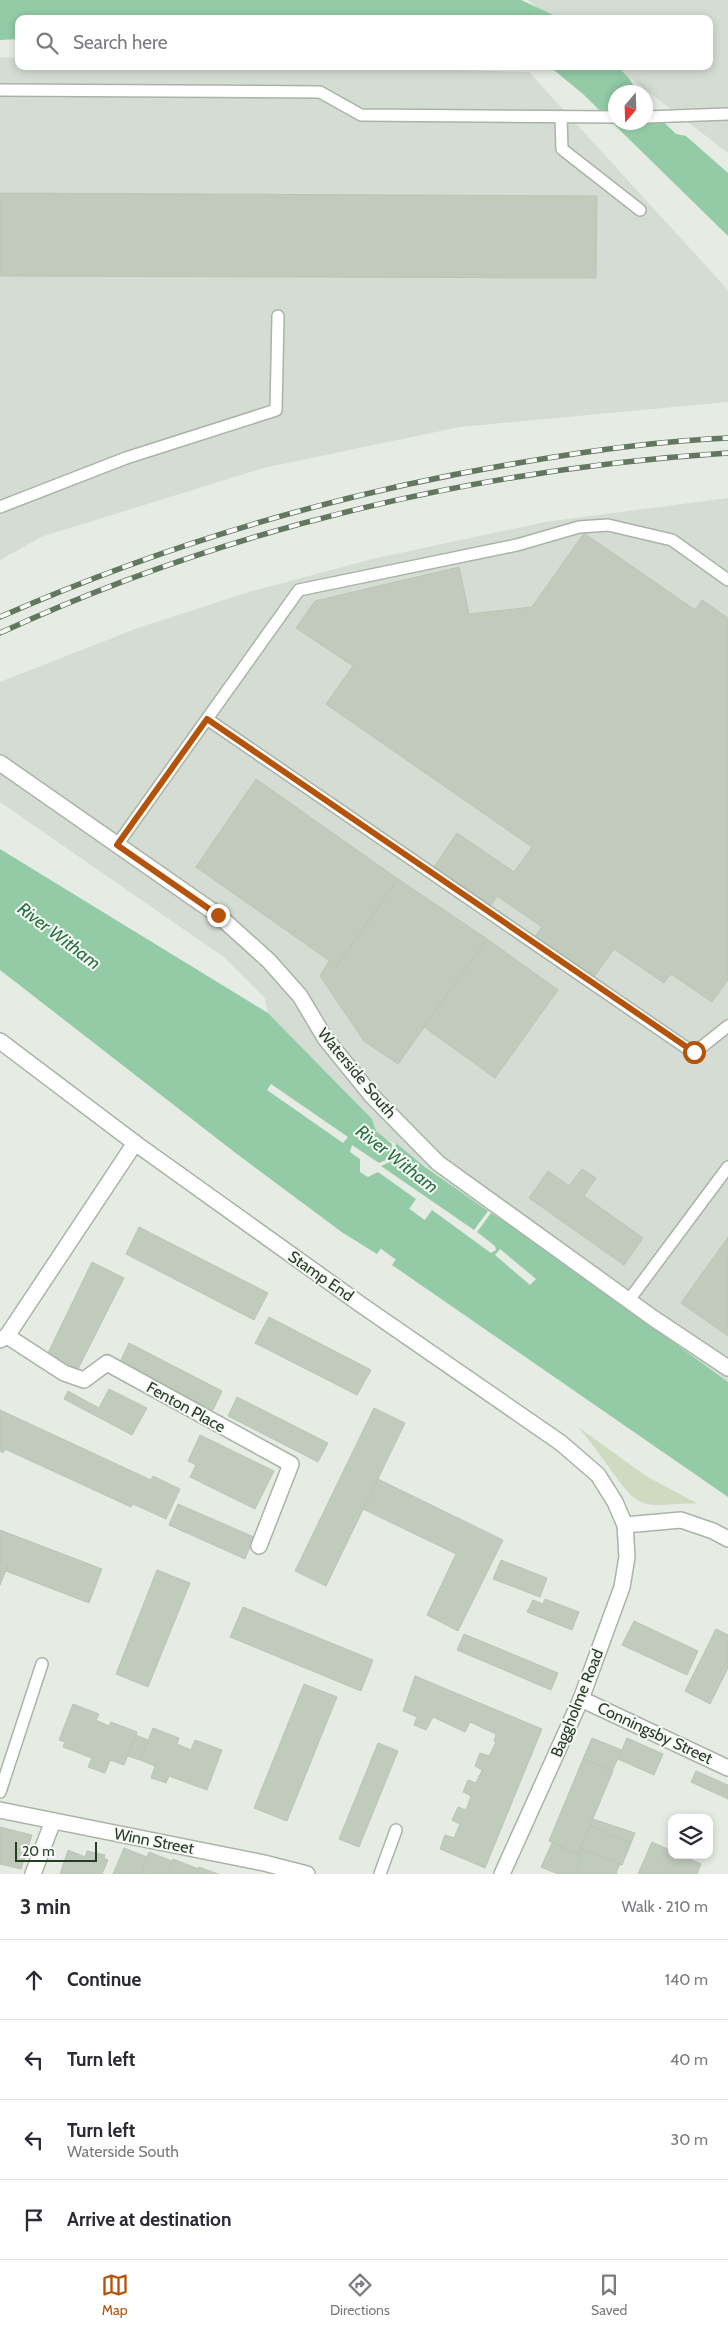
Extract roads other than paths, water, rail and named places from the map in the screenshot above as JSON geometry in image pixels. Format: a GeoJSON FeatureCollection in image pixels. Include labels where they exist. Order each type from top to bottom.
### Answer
{"type":"FeatureCollection","features":[{"type":"Feature","properties":{"kind":"street","name":"Waterside South"},"geometry":{"type":"LineString","coordinates":[[0,763],[218,915],[269,961],[300,996],[325,1038],[372,1096],[438,1163],[629,1300],[728,1368]]}},
{"type":"Feature","properties":{"kind":"street","name":"Stamp End"},"geometry":{"type":"LineString","coordinates":[[0,1041],[135,1143],[368,1309],[562,1443],[598,1475],[615,1502],[625,1525]]}},
{"type":"Feature","properties":{"kind":"street","name":"Fenton Place"},"geometry":{"type":"LineString","coordinates":[[135,1143],[4,1338],[64,1373],[84,1380],[107,1364],[291,1464],[259,1546]]}},
{"type":"Feature","properties":{"kind":"street"},"geometry":{"type":"LineString","coordinates":[[625,1525],[681,1520],[728,1539]]}},
{"type":"Feature","properties":{"kind":"street","name":"Baggholme Road"},"geometry":{"type":"LineString","coordinates":[[502,1874],[581,1699],[622,1587],[627,1557],[625,1525]]}},
{"type":"Feature","properties":{"kind":"street","name":"Conningsby Street"},"geometry":{"type":"LineString","coordinates":[[581,1699],[728,1768]]}},
{"type":"Feature","properties":{"kind":"street","name":"Winn Street"},"geometry":{"type":"LineString","coordinates":[[0,1810],[262,1869],[307,1874]]}},
{"type":"Feature","properties":{"kind":"street"},"geometry":{"type":"LineString","coordinates":[[33,1874],[53,1821]]}},
{"type":"Feature","properties":{"kind":"lane"},"geometry":{"type":"LineString","coordinates":[[0,90],[320,92],[361,116],[608,117]]}},
{"type":"Feature","properties":{"kind":"lane"},"geometry":{"type":"LineString","coordinates":[[653,117],[728,114]]}},
{"type":"Feature","properties":{"kind":"lane"},"geometry":{"type":"LineString","coordinates":[[561,117],[562,149],[640,210]]}},
{"type":"Feature","properties":{"kind":"lane"},"geometry":{"type":"LineString","coordinates":[[0,507],[126,458],[276,410],[278,316]]}},
{"type":"Feature","properties":{"kind":"lane"},"geometry":{"type":"LineString","coordinates":[[117,845],[299,590],[517,545],[579,527],[608,525],[672,540],[728,580]]}},
{"type":"Feature","properties":{"kind":"lane"},"geometry":{"type":"LineString","coordinates":[[207,719],[694,1052],[728,1026]]}},
{"type":"Feature","properties":{"kind":"lane"},"geometry":{"type":"LineString","coordinates":[[629,1300],[728,1167]]}},
{"type":"Feature","properties":{"kind":"lane"},"geometry":{"type":"LineString","coordinates":[[0,1792],[42,1664]]}},
{"type":"Feature","properties":{"kind":"lane"},"geometry":{"type":"LineString","coordinates":[[380,1874],[396,1830]]}},
{"type":"Feature","properties":{"kind":"water"},"geometry":{"type":"Polygon","coordinates":[[[0,0],[521,0],[553,15],[15,15],[15,39],[0,40],[0,0]]]}},
{"type":"Feature","properties":{"kind":"water"},"geometry":{"type":"Polygon","coordinates":[[[554,70],[621,70],[633,85],[608,85],[608,118],[583,94],[554,70]]]}},
{"type":"Feature","properties":{"kind":"water"},"geometry":{"type":"Polygon","coordinates":[[[653,112],[676,134],[686,136],[728,173],[728,236],[620,130],[653,130],[653,112]]]}},
{"type":"Feature","properties":{"kind":"water"},"geometry":{"type":"Polygon","coordinates":[[[0,849],[268,1013],[372,1119],[376,1131],[392,1144],[391,1158],[379,1163],[352,1145],[350,1152],[360,1159],[360,1172],[368,1177],[378,1172],[416,1199],[377,1254],[343,1233],[233,1151],[0,970],[0,849]]]}},
{"type":"Feature","properties":{"kind":"water"},"geometry":{"type":"Polygon","coordinates":[[[396,1143],[425,1167],[488,1211],[474,1230],[381,1166],[394,1160],[396,1143]]]}},
{"type":"Feature","properties":{"kind":"water"},"geometry":{"type":"Polygon","coordinates":[[[432,1210],[491,1253],[496,1250],[495,1246],[477,1232],[491,1213],[534,1241],[728,1382],[728,1497],[392,1265],[432,1210]]]}},
{"type":"Feature","properties":{"kind":"waterway","name":"River Witham"},"geometry":{"type":"LineString","coordinates":[[341,1189],[465,1280]]}},
{"type":"Feature","properties":{"kind":"railway"},"geometry":{"type":"LineString","coordinates":[[0,617],[126,566],[190,544],[254,524],[385,489],[570,454],[649,444],[728,438]]}},
{"type":"Feature","properties":{"kind":"railway"},"geometry":{"type":"LineString","coordinates":[[0,633],[86,596],[174,563],[264,534],[356,510],[448,489],[541,473],[635,461],[728,453]]}}]}
